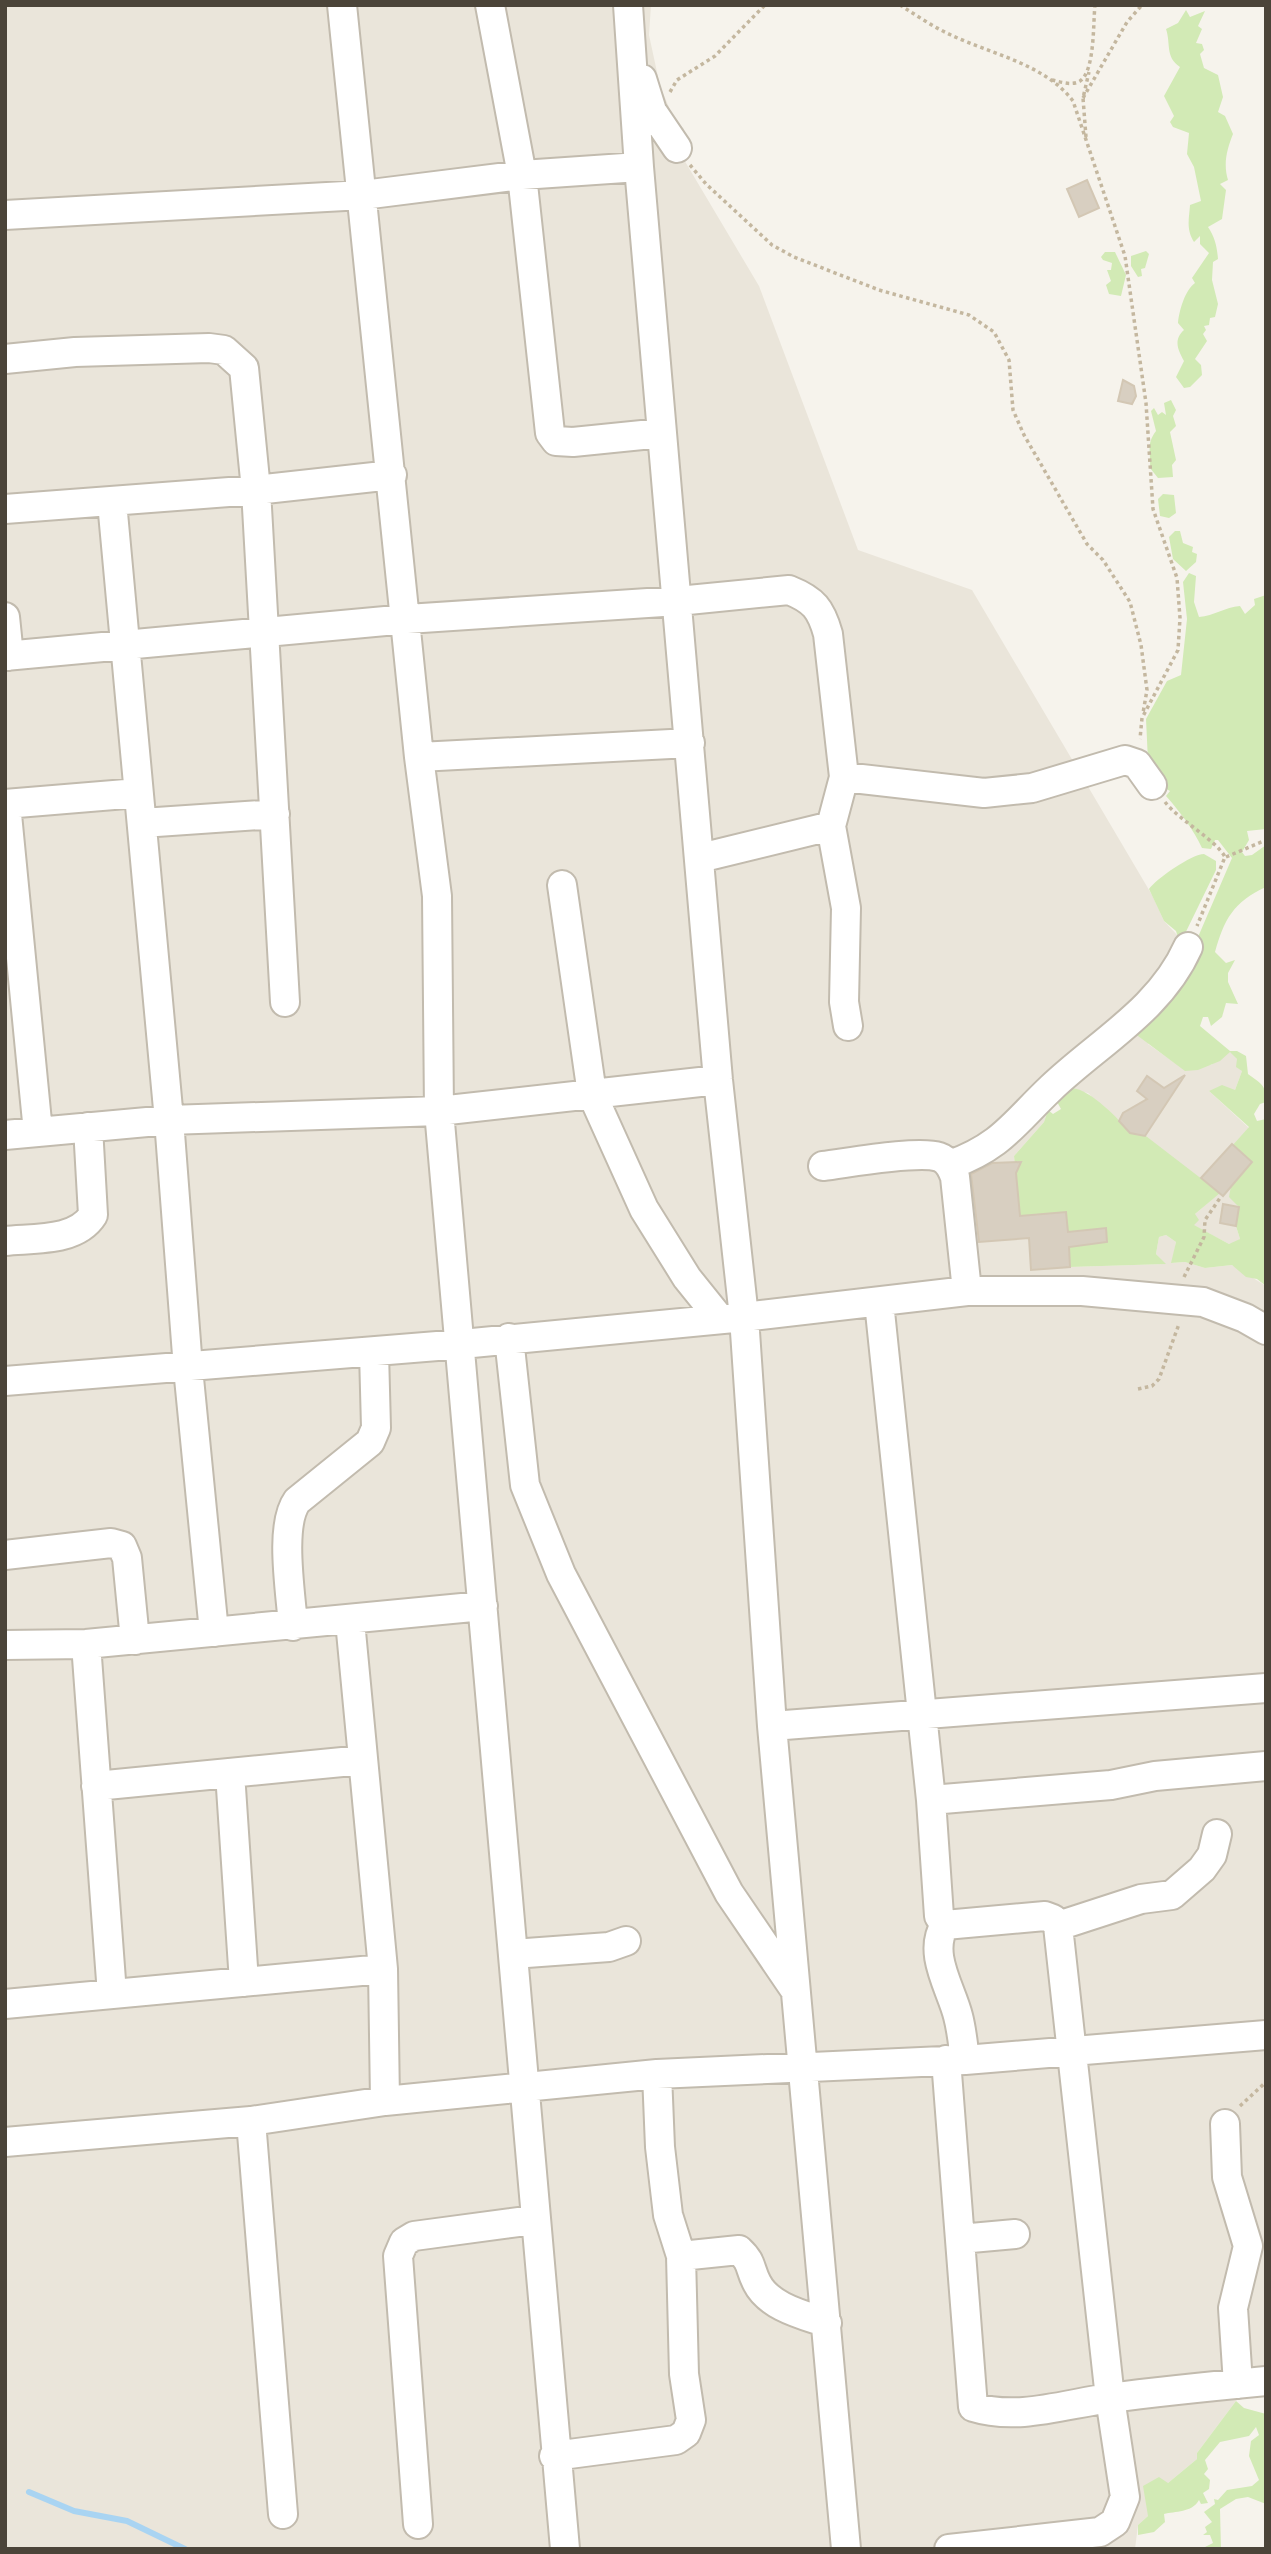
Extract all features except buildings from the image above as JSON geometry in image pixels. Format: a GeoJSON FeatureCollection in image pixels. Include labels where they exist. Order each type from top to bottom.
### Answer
{"type":"FeatureCollection","features":[{"type":"Feature","properties":{"kind":"street"},"geometry":{"type":"LineString","coordinates":[[342,5],[407,619],[419,757],[437,896],[439,1111],[462,1344],[526,2087],[554,2456],[565,2549]]}},
{"type":"Feature","properties":{"kind":"street"},"geometry":{"type":"LineString","coordinates":[[490,5],[522,175],[550,433],[556,441],[573,442],[663,433]]}},
{"type":"Feature","properties":{"kind":"street"},"geometry":{"type":"LineString","coordinates":[[629,19],[655,115],[677,148]]}},
{"type":"Feature","properties":{"kind":"street"},"geometry":{"type":"LineString","coordinates":[[629,19],[639,167],[718,1080],[732,1318],[804,2066],[846,2549]]}},
{"type":"Feature","properties":{"kind":"street"},"geometry":{"type":"LineString","coordinates":[[5,215],[363,195],[522,175],[639,167]]}},
{"type":"Feature","properties":{"kind":"street"},"geometry":{"type":"LineString","coordinates":[[5,359],[75,352],[224,350],[244,368],[256,490],[285,1002]]}},
{"type":"Feature","properties":{"kind":"street"},"geometry":{"type":"LineString","coordinates":[[5,509],[256,490],[392,475]]}},
{"type":"Feature","properties":{"kind":"street"},"geometry":{"type":"LineString","coordinates":[[112,502],[169,1120],[188,1368],[214,1632]]}},
{"type":"Feature","properties":{"kind":"street"},"geometry":{"type":"LineString","coordinates":[[5,617],[7,656],[407,619],[678,601],[789,590],[821,611],[828,634],[844,777],[831,826],[846,908],[844,1002],[848,1026]]}},
{"type":"Feature","properties":{"kind":"street"},"geometry":{"type":"LineString","coordinates":[[419,757],[690,743]]}},
{"type":"Feature","properties":{"kind":"street"},"geometry":{"type":"LineString","coordinates":[[844,777],[984,793],[1032,788],[1125,760],[1134,761],[1148,778]]}},
{"type":"Feature","properties":{"kind":"street"},"geometry":{"type":"LineString","coordinates":[[38,1132],[5,804],[138,793]]}},
{"type":"Feature","properties":{"kind":"street"},"geometry":{"type":"LineString","coordinates":[[142,823],[275,814]]}},
{"type":"Feature","properties":{"kind":"street"},"geometry":{"type":"LineString","coordinates":[[700,858],[831,826]]}},
{"type":"Feature","properties":{"kind":"street"},"geometry":{"type":"LineString","coordinates":[[562,885],[592,1094],[644,1209],[687,1278],[732,1318]]}},
{"type":"Feature","properties":{"kind":"street"},"geometry":{"type":"LineString","coordinates":[[950,1165],[980,1154],[1006,1136],[1052,1087],[1118,1034],[1159,991],[1188,947]]}},
{"type":"Feature","properties":{"kind":"street"},"geometry":{"type":"LineString","coordinates":[[5,1135],[169,1120],[439,1111],[718,1080]]}},
{"type":"Feature","properties":{"kind":"street"},"geometry":{"type":"LineString","coordinates":[[5,1241],[66,1235],[85,1227],[93,1215],[88,1127]]}},
{"type":"Feature","properties":{"kind":"street"},"geometry":{"type":"LineString","coordinates":[[823,1166],[923,1156],[940,1157],[950,1165],[956,1177],[967,1291]]}},
{"type":"Feature","properties":{"kind":"street"},"geometry":{"type":"LineString","coordinates":[[5,1381],[462,1344],[732,1318],[967,1291],[1082,1291],[1194,1301],[1245,1318],[1266,1330]]}},
{"type":"Feature","properties":{"kind":"street"},"geometry":{"type":"LineString","coordinates":[[879,1302],[931,1800],[939,1916],[945,1925]]}},
{"type":"Feature","properties":{"kind":"street"},"geometry":{"type":"LineString","coordinates":[[509,1338],[525,1485],[561,1574],[729,1893],[797,1993]]}},
{"type":"Feature","properties":{"kind":"street"},"geometry":{"type":"LineString","coordinates":[[293,1626],[288,1530],[290,1511],[296,1501],[370,1442],[376,1428],[374,1352]]}},
{"type":"Feature","properties":{"kind":"street"},"geometry":{"type":"LineString","coordinates":[[5,1555],[111,1544],[122,1546],[127,1558],[135,1640]]}},
{"type":"Feature","properties":{"kind":"street"},"geometry":{"type":"LineString","coordinates":[[5,1645],[86,1644],[483,1606]]}},
{"type":"Feature","properties":{"kind":"street"},"geometry":{"type":"LineString","coordinates":[[350,1620],[383,1969],[385,2101]]}},
{"type":"Feature","properties":{"kind":"street"},"geometry":{"type":"LineString","coordinates":[[86,1644],[112,1994]]}},
{"type":"Feature","properties":{"kind":"street"},"geometry":{"type":"LineString","coordinates":[[772,1726],[1121,1697],[1266,1688]]}},
{"type":"Feature","properties":{"kind":"street"},"geometry":{"type":"LineString","coordinates":[[96,1786],[363,1760]]}},
{"type":"Feature","properties":{"kind":"street"},"geometry":{"type":"LineString","coordinates":[[931,1800],[1111,1784],[1154,1776],[1266,1766]]}},
{"type":"Feature","properties":{"kind":"street"},"geometry":{"type":"LineString","coordinates":[[230,1773],[244,1982]]}},
{"type":"Feature","properties":{"kind":"street"},"geometry":{"type":"LineString","coordinates":[[1058,1926],[1141,1899],[1172,1895],[1202,1869],[1212,1855],[1217,1834]]}},
{"type":"Feature","properties":{"kind":"street"},"geometry":{"type":"LineString","coordinates":[[945,1925],[1045,1916],[1053,1919],[1058,1926],[1110,2398],[1125,2497],[1115,2522],[1100,2532],[949,2549]]}},
{"type":"Feature","properties":{"kind":"street"},"geometry":{"type":"LineString","coordinates":[[945,1925],[938,1943],[947,1984],[958,2013],[956,2060],[960,2239],[973,2407],[994,2414],[1011,2414],[1110,2398],[1252,2382],[1233,2308],[1248,2246],[1227,2177],[1225,2124]]}},
{"type":"Feature","properties":{"kind":"street"},"geometry":{"type":"LineString","coordinates":[[513,1954],[608,1947],[626,1941]]}},
{"type":"Feature","properties":{"kind":"street"},"geometry":{"type":"LineString","coordinates":[[5,2004],[383,1969]]}},
{"type":"Feature","properties":{"kind":"street"},"geometry":{"type":"LineString","coordinates":[[5,2142],[251,2120],[385,2101],[657,2074],[956,2060],[1266,2035]]}},
{"type":"Feature","properties":{"kind":"street"},"geometry":{"type":"LineString","coordinates":[[554,2456],[676,2440],[686,2433],[691,2420],[684,2374],[681,2256],[666,2201],[660,2147],[657,2074]]}},
{"type":"Feature","properties":{"kind":"street"},"geometry":{"type":"LineString","coordinates":[[251,2120],[283,2514]]}},
{"type":"Feature","properties":{"kind":"street"},"geometry":{"type":"LineString","coordinates":[[418,2524],[398,2256],[404,2242],[414,2236],[534,2220]]}},
{"type":"Feature","properties":{"kind":"street"},"geometry":{"type":"LineString","coordinates":[[960,2239],[1015,2234]]}},
{"type":"Feature","properties":{"kind":"street"},"geometry":{"type":"LineString","coordinates":[[681,2256],[739,2250],[752,2264],[757,2283],[769,2297],[786,2309],[827,2323]]}},
{"type":"Feature","properties":{"kind":"path"},"geometry":{"type":"LineString","coordinates":[[655,115],[677,80],[715,56],[765,5]]}},
{"type":"Feature","properties":{"kind":"path"},"geometry":{"type":"LineString","coordinates":[[900,5],[949,35],[1010,59],[1050,80],[1073,101],[1125,256],[1146,403],[1153,509],[1177,578],[1180,618],[1178,650],[1142,719]]}},
{"type":"Feature","properties":{"kind":"path"},"geometry":{"type":"LineString","coordinates":[[1086,145],[1083,98],[1089,70],[1095,5]]}},
{"type":"Feature","properties":{"kind":"path"},"geometry":{"type":"LineString","coordinates":[[1083,98],[1127,22],[1142,5]]}},
{"type":"Feature","properties":{"kind":"path"},"geometry":{"type":"LineString","coordinates":[[1050,80],[1070,83],[1080,81],[1089,70]]}},
{"type":"Feature","properties":{"kind":"path"},"geometry":{"type":"LineString","coordinates":[[677,148],[706,184],[772,245],[794,257],[879,290],[969,315],[994,332],[1004,347],[1013,383],[1013,410],[1024,435],[1087,544],[1103,561],[1130,602],[1141,645],[1147,690],[1140,743],[1148,778],[1185,824],[1219,849],[1225,857]]}},
{"type":"Feature","properties":{"kind":"path"},"geometry":{"type":"LineString","coordinates":[[1225,857],[1266,840]]}},
{"type":"Feature","properties":{"kind":"path"},"geometry":{"type":"LineString","coordinates":[[1188,947],[1216,886],[1225,857]]}},
{"type":"Feature","properties":{"kind":"path"},"geometry":{"type":"LineString","coordinates":[[1138,1389],[1152,1386],[1159,1379],[1179,1322],[1194,1301],[1184,1279],[1204,1237],[1205,1220],[1220,1198]]}},
{"type":"Feature","properties":{"kind":"path"},"geometry":{"type":"LineString","coordinates":[[1225,2124],[1266,2082]]}},
{"type":"Feature","properties":{"kind":"shaded area"},"geometry":{"type":"Polygon","coordinates":[[[5,5],[651,5],[649,35],[660,86],[674,119],[684,129],[677,148],[759,286],[858,550],[972,590],[1152,895],[1164,921],[1179,937],[1180,944],[1148,1044],[1175,1063],[1211,1065],[1230,1051],[1237,1059],[1242,1071],[1235,1090],[1209,1091],[1249,1128],[1252,1162],[1238,1203],[1236,1226],[1240,1239],[1235,1243],[1229,1244],[1193,1225],[1194,1215],[1219,1193],[1130,1133],[1088,1093],[1069,1089],[1048,1110],[1044,1122],[1014,1156],[1020,1216],[1066,1212],[1084,1231],[1071,1267],[1165,1264],[1156,1254],[1159,1237],[1166,1235],[1176,1242],[1172,1263],[1185,1262],[1205,1268],[1232,1265],[1266,1286],[1266,2388],[1242,2395],[1236,2401],[1197,2453],[1197,2459],[1168,2483],[1148,2507],[1148,2516],[1138,2525],[1135,2549],[1097,2549],[1094,2542],[1006,2549],[5,2549],[5,5]]]}},
{"type":"Feature","properties":{"kind":"green space"},"geometry":{"type":"Polygon","coordinates":[[[1186,10],[1190,17],[1205,11],[1198,26],[1202,29],[1196,43],[1202,44],[1204,50],[1200,54],[1204,68],[1218,75],[1223,97],[1218,112],[1225,116],[1233,134],[1226,157],[1228,180],[1220,184],[1226,190],[1222,219],[1208,227],[1218,255],[1218,259],[1213,262],[1212,280],[1218,304],[1215,317],[1210,318],[1209,325],[1204,326],[1206,330],[1203,334],[1207,341],[1195,359],[1201,365],[1202,375],[1190,387],[1184,388],[1176,377],[1184,361],[1178,345],[1184,330],[1178,323],[1185,296],[1195,283],[1192,278],[1209,253],[1200,244],[1200,236],[1194,242],[1189,229],[1190,205],[1201,201],[1194,167],[1187,154],[1189,133],[1173,127],[1170,122],[1174,116],[1164,96],[1180,67],[1170,55],[1166,29],[1178,23],[1186,10]]]}},
{"type":"Feature","properties":{"kind":"green space"},"geometry":{"type":"Polygon","coordinates":[[[1146,251],[1149,254],[1145,268],[1141,269],[1142,276],[1138,277],[1131,266],[1131,256],[1146,251]]]}},
{"type":"Feature","properties":{"kind":"green space"},"geometry":{"type":"Polygon","coordinates":[[[1105,252],[1115,252],[1126,275],[1121,296],[1109,294],[1106,285],[1111,281],[1107,270],[1111,270],[1112,263],[1101,257],[1105,252]]]}},
{"type":"Feature","properties":{"kind":"green space"},"geometry":{"type":"Polygon","coordinates":[[[1171,400],[1176,410],[1173,416],[1176,426],[1170,432],[1176,460],[1172,465],[1173,477],[1158,478],[1150,468],[1150,444],[1156,431],[1151,411],[1154,408],[1158,415],[1162,412],[1166,415],[1164,403],[1171,400]]]}},
{"type":"Feature","properties":{"kind":"green space"},"geometry":{"type":"Polygon","coordinates":[[[1163,494],[1174,495],[1176,513],[1169,518],[1160,516],[1158,499],[1163,494]]]}},
{"type":"Feature","properties":{"kind":"green space"},"geometry":{"type":"Polygon","coordinates":[[[1175,531],[1180,531],[1183,543],[1193,547],[1192,552],[1197,554],[1196,562],[1186,571],[1173,559],[1169,537],[1175,531]]]}},
{"type":"Feature","properties":{"kind":"green space"},"geometry":{"type":"Polygon","coordinates":[[[1189,573],[1196,576],[1194,602],[1199,617],[1240,606],[1245,614],[1255,605],[1254,599],[1266,595],[1266,829],[1247,831],[1249,840],[1242,852],[1245,856],[1252,855],[1266,845],[1266,887],[1245,899],[1232,913],[1222,930],[1215,952],[1226,963],[1235,960],[1228,973],[1228,982],[1238,1004],[1226,1003],[1222,1017],[1211,1026],[1208,1017],[1203,1017],[1200,1026],[1230,1051],[1246,1056],[1248,1074],[1262,1085],[1265,1091],[1266,1102],[1260,1104],[1254,1114],[1257,1121],[1266,1119],[1266,1286],[1257,1279],[1246,1277],[1232,1265],[1205,1268],[1185,1262],[1171,1263],[1176,1242],[1166,1235],[1159,1237],[1156,1254],[1166,1264],[1070,1267],[1069,1247],[1084,1231],[1068,1232],[1065,1212],[1020,1216],[1014,1156],[1044,1122],[1048,1110],[1053,1114],[1061,1109],[1056,1100],[1069,1089],[1076,1089],[1102,1104],[1130,1133],[1142,1133],[1220,1193],[1195,1214],[1199,1220],[1194,1225],[1229,1244],[1240,1239],[1236,1226],[1239,1207],[1229,1197],[1231,1186],[1251,1162],[1232,1146],[1249,1127],[1209,1091],[1222,1085],[1235,1090],[1242,1071],[1236,1067],[1237,1059],[1230,1052],[1220,1061],[1198,1070],[1185,1071],[1134,1033],[1192,951],[1232,858],[1218,840],[1215,840],[1211,849],[1202,848],[1186,821],[1166,796],[1170,791],[1163,787],[1148,761],[1146,719],[1167,681],[1181,675],[1187,619],[1183,582],[1189,573]]]}},
{"type":"Feature","properties":{"kind":"green space"},"geometry":{"type":"Polygon","coordinates":[[[1204,854],[1216,861],[1216,870],[1180,944],[1176,931],[1164,921],[1149,889],[1175,868],[1204,854]]]}},
{"type":"Feature","properties":{"kind":"green space"},"geometry":{"type":"Polygon","coordinates":[[[1236,2401],[1244,2408],[1266,2414],[1266,2504],[1248,2497],[1236,2499],[1220,2509],[1221,2549],[1201,2549],[1213,2543],[1210,2535],[1203,2535],[1207,2532],[1205,2527],[1212,2522],[1204,2512],[1215,2504],[1214,2499],[1218,2500],[1227,2490],[1252,2486],[1259,2480],[1249,2456],[1251,2441],[1259,2435],[1256,2427],[1249,2436],[1220,2442],[1205,2460],[1208,2469],[1204,2474],[1210,2480],[1209,2489],[1203,2493],[1208,2503],[1201,2504],[1199,2500],[1188,2509],[1164,2514],[1165,2522],[1154,2532],[1138,2535],[1138,2525],[1148,2516],[1143,2486],[1159,2477],[1168,2483],[1197,2459],[1197,2453],[1236,2401]]]}},
{"type":"Feature","properties":{"kind":"waterway"},"geometry":{"type":"LineString","coordinates":[[29,2492],[74,2511],[127,2521],[185,2549]]}}]}
